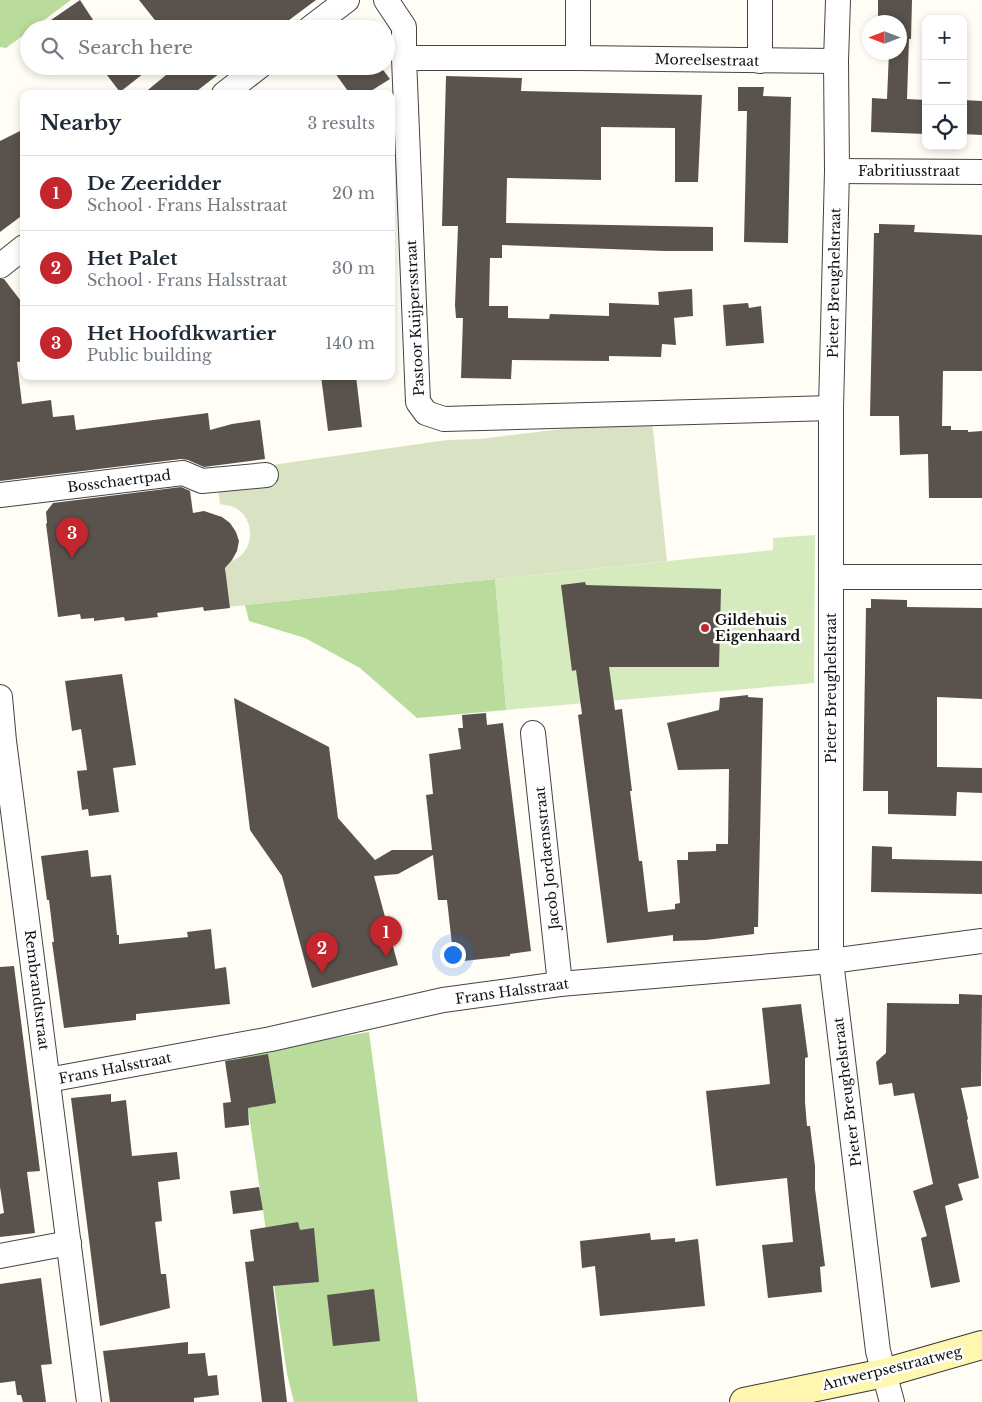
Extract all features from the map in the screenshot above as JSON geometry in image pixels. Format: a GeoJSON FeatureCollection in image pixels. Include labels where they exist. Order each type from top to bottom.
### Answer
{"type":"FeatureCollection","features":[{"type":"Feature","properties":{"kind":"street"},"geometry":{"type":"LineString","coordinates":[[321,20],[347,0]]}},
{"type":"Feature","properties":{"kind":"street","name":"Pastoor Kuijpersstraat"},"geometry":{"type":"LineString","coordinates":[[386,0],[404,27],[418,402],[426,414],[444,419],[831,408]]}},
{"type":"Feature","properties":{"kind":"street"},"geometry":{"type":"LineString","coordinates":[[578,0],[578,58]]}},
{"type":"Feature","properties":{"kind":"street"},"geometry":{"type":"LineString","coordinates":[[760,0],[760,61]]}},
{"type":"Feature","properties":{"kind":"street","name":"Pieter Breughelstraat"},"geometry":{"type":"LineString","coordinates":[[838,0],[836,61],[837,171],[831,408],[831,961],[878,1351],[892,1402]]}},
{"type":"Feature","properties":{"kind":"street","name":"Moreelsestraat"},"geometry":{"type":"LineString","coordinates":[[404,58],[836,61]]}},
{"type":"Feature","properties":{"kind":"street"},"geometry":{"type":"LineString","coordinates":[[229,90],[248,75]]}},
{"type":"Feature","properties":{"kind":"street","name":"Fabritiusstraat"},"geometry":{"type":"LineString","coordinates":[[837,171],[982,172]]}},
{"type":"Feature","properties":{"kind":"street"},"geometry":{"type":"LineString","coordinates":[[0,266],[20,250]]}},
{"type":"Feature","properties":{"kind":"street","name":"Bosschaertpad"},"geometry":{"type":"LineString","coordinates":[[0,495],[183,474],[202,481],[266,475]]}},
{"type":"Feature","properties":{"kind":"street"},"geometry":{"type":"LineString","coordinates":[[831,577],[982,577]]}},
{"type":"Feature","properties":{"kind":"street","name":"Rembrandtstraat"},"geometry":{"type":"LineString","coordinates":[[0,697],[2,742],[89,1402]]}},
{"type":"Feature","properties":{"kind":"street","name":"Jacob Jordaensstraat"},"geometry":{"type":"LineString","coordinates":[[533,733],[560,984]]}},
{"type":"Feature","properties":{"kind":"street","name":"Frans Halsstraat"},"geometry":{"type":"LineString","coordinates":[[48,1080],[271,1039],[443,1000],[560,984],[831,961],[982,941]]}},
{"type":"Feature","properties":{"kind":"street"},"geometry":{"type":"LineString","coordinates":[[0,1256],[69,1242]]}},
{"type":"Feature","properties":{"kind":"street","name":"Antwerpsestraatweg"},"geometry":{"type":"LineString","coordinates":[[744,1402],[884,1373],[982,1345]]}},
{"type":"Feature","properties":{"kind":"green space"},"geometry":{"type":"Polygon","coordinates":[[[0,0],[71,0],[44,20],[20,20],[20,38],[6,48],[0,47],[0,0]]]}},
{"type":"Feature","properties":{"kind":"green space"},"geometry":{"type":"Polygon","coordinates":[[[652,420],[667,561],[228,607],[225,563],[235,560],[243,554],[250,539],[250,531],[248,523],[239,510],[220,504],[216,473],[447,440],[479,439],[652,420]]]}},
{"type":"Feature","properties":{"kind":"green space"},"geometry":{"type":"Polygon","coordinates":[[[815,535],[814,683],[506,710],[495,579],[773,550],[773,538],[815,535]]]}},
{"type":"Feature","properties":{"kind":"green space"},"geometry":{"type":"Polygon","coordinates":[[[495,579],[506,710],[417,718],[360,668],[305,638],[249,621],[245,605],[495,579]]]}},
{"type":"Feature","properties":{"kind":"green space"},"geometry":{"type":"Polygon","coordinates":[[[369,1032],[418,1402],[294,1402],[287,1374],[240,1054],[369,1032]]]}},
{"type":"Feature","properties":{"kind":"building"},"geometry":{"type":"Polygon","coordinates":[[[80,0],[93,20],[51,20],[80,0]]]}},
{"type":"Feature","properties":{"kind":"building"},"geometry":{"type":"Polygon","coordinates":[[[139,0],[316,0],[289,20],[155,20],[139,0]]]}},
{"type":"Feature","properties":{"kind":"building"},"geometry":{"type":"Polygon","coordinates":[[[878,0],[912,0],[907,99],[922,100],[922,134],[871,132],[872,98],[887,99],[889,60],[907,60],[907,15],[878,15],[878,0]]]}},
{"type":"Feature","properties":{"kind":"building"},"geometry":{"type":"Polygon","coordinates":[[[107,75],[142,75],[123,90],[118,90],[107,75]]]}},
{"type":"Feature","properties":{"kind":"building"},"geometry":{"type":"Polygon","coordinates":[[[166,75],[217,75],[198,90],[148,90],[166,75]]]}},
{"type":"Feature","properties":{"kind":"building"},"geometry":{"type":"Polygon","coordinates":[[[336,75],[387,75],[390,79],[372,90],[347,90],[336,75]]]}},
{"type":"Feature","properties":{"kind":"building"},"geometry":{"type":"Polygon","coordinates":[[[446,76],[522,78],[521,91],[702,95],[698,182],[675,182],[675,128],[601,127],[601,180],[507,178],[506,223],[713,227],[713,251],[502,245],[502,258],[490,258],[489,306],[508,306],[508,318],[549,319],[550,314],[609,316],[609,303],[659,305],[658,292],[692,289],[693,316],[674,318],[676,345],[662,344],[661,357],[609,356],[609,361],[512,360],[511,379],[461,378],[463,318],[456,318],[455,305],[458,226],[442,226],[446,76]]]}},
{"type":"Feature","properties":{"kind":"building"},"geometry":{"type":"Polygon","coordinates":[[[738,87],[764,87],[763,96],[791,97],[788,243],[744,242],[747,111],[738,111],[738,87]]]}},
{"type":"Feature","properties":{"kind":"building"},"geometry":{"type":"Polygon","coordinates":[[[967,100],[982,101],[982,135],[967,134],[967,100]]]}},
{"type":"Feature","properties":{"kind":"building"},"geometry":{"type":"Polygon","coordinates":[[[20,131],[20,217],[0,232],[0,141],[20,131]]]}},
{"type":"Feature","properties":{"kind":"building"},"geometry":{"type":"Polygon","coordinates":[[[879,224],[915,225],[914,232],[982,235],[982,371],[943,371],[942,426],[951,426],[951,430],[982,431],[982,498],[929,498],[928,454],[900,455],[899,416],[870,416],[874,233],[879,233],[879,224]]]}},
{"type":"Feature","properties":{"kind":"building"},"geometry":{"type":"Polygon","coordinates":[[[0,279],[4,279],[20,300],[20,362],[17,362],[22,404],[51,400],[53,417],[74,415],[76,430],[208,413],[210,430],[232,424],[260,420],[265,459],[204,467],[181,459],[0,481],[0,279]]]}},
{"type":"Feature","properties":{"kind":"building"},"geometry":{"type":"Polygon","coordinates":[[[748,303],[749,308],[761,306],[764,343],[726,346],[723,305],[748,303]]]}},
{"type":"Feature","properties":{"kind":"building"},"geometry":{"type":"Polygon","coordinates":[[[322,380],[356,380],[362,427],[328,431],[322,380]]]}},
{"type":"Feature","properties":{"kind":"building"},"geometry":{"type":"Polygon","coordinates":[[[181,487],[190,491],[193,513],[204,511],[222,517],[230,523],[236,532],[239,541],[237,551],[225,568],[230,608],[204,611],[203,607],[157,613],[158,617],[125,621],[124,617],[94,621],[94,618],[81,619],[80,614],[58,617],[46,524],[46,512],[53,503],[181,487]]]}},
{"type":"Feature","properties":{"kind":"building"},"geometry":{"type":"Polygon","coordinates":[[[585,582],[586,585],[721,589],[719,667],[609,667],[615,710],[622,709],[632,791],[630,791],[639,861],[642,861],[648,912],[675,909],[675,904],[680,903],[677,860],[688,860],[688,852],[716,851],[716,844],[728,844],[729,769],[678,770],[667,723],[719,710],[720,698],[748,695],[748,697],[763,698],[758,927],[754,927],[754,934],[706,940],[673,941],[673,935],[607,943],[578,715],[582,714],[576,670],[572,671],[561,585],[585,582]]]}},
{"type":"Feature","properties":{"kind":"building"},"geometry":{"type":"Polygon","coordinates":[[[871,599],[907,600],[907,607],[982,608],[982,699],[937,697],[937,767],[982,768],[982,793],[957,792],[956,816],[888,814],[888,791],[863,791],[866,608],[871,608],[871,599]]]}},
{"type":"Feature","properties":{"kind":"building"},"geometry":{"type":"Polygon","coordinates":[[[122,674],[136,765],[113,768],[119,812],[89,816],[88,809],[82,810],[77,771],[87,770],[81,729],[72,731],[65,681],[122,674]]]}},
{"type":"Feature","properties":{"kind":"building"},"geometry":{"type":"Polygon","coordinates":[[[234,698],[329,747],[338,818],[375,860],[392,850],[432,850],[426,795],[433,794],[429,754],[461,749],[458,728],[463,728],[462,715],[486,713],[487,725],[503,723],[531,951],[510,954],[510,956],[454,962],[447,900],[438,900],[433,855],[398,874],[374,876],[398,965],[312,988],[282,876],[250,830],[234,698]]]}},
{"type":"Feature","properties":{"kind":"building"},"geometry":{"type":"Polygon","coordinates":[[[872,846],[892,847],[892,859],[982,861],[982,894],[871,892],[872,846]]]}},
{"type":"Feature","properties":{"kind":"building"},"geometry":{"type":"Polygon","coordinates":[[[88,850],[91,877],[111,875],[119,944],[188,937],[187,932],[211,929],[215,969],[226,967],[230,1004],[136,1014],[136,1020],[64,1028],[52,942],[54,942],[49,900],[47,900],[41,856],[88,850]]]}},
{"type":"Feature","properties":{"kind":"building"},"geometry":{"type":"Polygon","coordinates":[[[14,966],[40,1171],[27,1172],[35,1233],[0,1237],[0,1214],[4,1213],[0,1187],[0,967],[14,966]]]}},
{"type":"Feature","properties":{"kind":"building"},"geometry":{"type":"Polygon","coordinates":[[[959,994],[982,995],[981,1086],[961,1088],[979,1178],[958,1184],[963,1200],[945,1206],[960,1282],[931,1288],[921,1238],[927,1236],[913,1191],[933,1184],[914,1093],[894,1096],[892,1083],[879,1085],[876,1062],[886,1053],[887,1003],[959,1004],[959,994]]]}},
{"type":"Feature","properties":{"kind":"building"},"geometry":{"type":"Polygon","coordinates":[[[801,1004],[808,1057],[805,1058],[807,1126],[810,1126],[815,1166],[815,1189],[825,1266],[820,1267],[822,1292],[768,1298],[762,1245],[793,1242],[787,1178],[716,1186],[706,1091],[770,1084],[762,1008],[801,1004]]]}},
{"type":"Feature","properties":{"kind":"building"},"geometry":{"type":"Polygon","coordinates":[[[268,1054],[276,1103],[248,1108],[249,1125],[225,1128],[223,1103],[231,1102],[225,1061],[268,1054]]]}},
{"type":"Feature","properties":{"kind":"building"},"geometry":{"type":"Polygon","coordinates":[[[111,1094],[111,1102],[126,1100],[132,1156],[177,1152],[180,1179],[158,1182],[162,1221],[155,1222],[161,1274],[166,1274],[170,1308],[100,1326],[71,1098],[111,1094]]]}},
{"type":"Feature","properties":{"kind":"building"},"geometry":{"type":"Polygon","coordinates":[[[259,1187],[263,1210],[233,1214],[230,1191],[259,1187]]]}},
{"type":"Feature","properties":{"kind":"building"},"geometry":{"type":"Polygon","coordinates":[[[298,1222],[300,1230],[314,1228],[319,1282],[273,1286],[287,1402],[262,1402],[245,1262],[254,1261],[250,1230],[298,1222]]]}},
{"type":"Feature","properties":{"kind":"building"},"geometry":{"type":"Polygon","coordinates":[[[650,1233],[651,1240],[675,1238],[675,1242],[698,1239],[705,1306],[600,1316],[595,1266],[582,1268],[580,1241],[650,1233]]]}},
{"type":"Feature","properties":{"kind":"building"},"geometry":{"type":"Polygon","coordinates":[[[41,1278],[52,1364],[41,1365],[46,1402],[23,1402],[21,1395],[17,1395],[15,1381],[0,1383],[0,1284],[41,1278]]]}},
{"type":"Feature","properties":{"kind":"building"},"geometry":{"type":"Polygon","coordinates":[[[374,1289],[380,1341],[333,1346],[327,1295],[374,1289]]]}},
{"type":"Feature","properties":{"kind":"building"},"geometry":{"type":"Polygon","coordinates":[[[188,1342],[188,1354],[205,1353],[208,1376],[217,1375],[219,1395],[194,1398],[194,1402],[110,1402],[103,1351],[188,1342]]]}},
{"type":"Feature","properties":{"kind":"place","name":"Het Hoofdkwartier"},"geometry":{"type":"Point","coordinates":[72,558]}},
{"type":"Feature","properties":{"kind":"place","name":"Gildehuis Eigenhaard"},"geometry":{"type":"Point","coordinates":[705,628]}},
{"type":"Feature","properties":{"kind":"place","name":"De Zeeridder"},"geometry":{"type":"Point","coordinates":[386,957]}},
{"type":"Feature","properties":{"kind":"place","name":"Het Palet"},"geometry":{"type":"Point","coordinates":[322,973]}}]}
